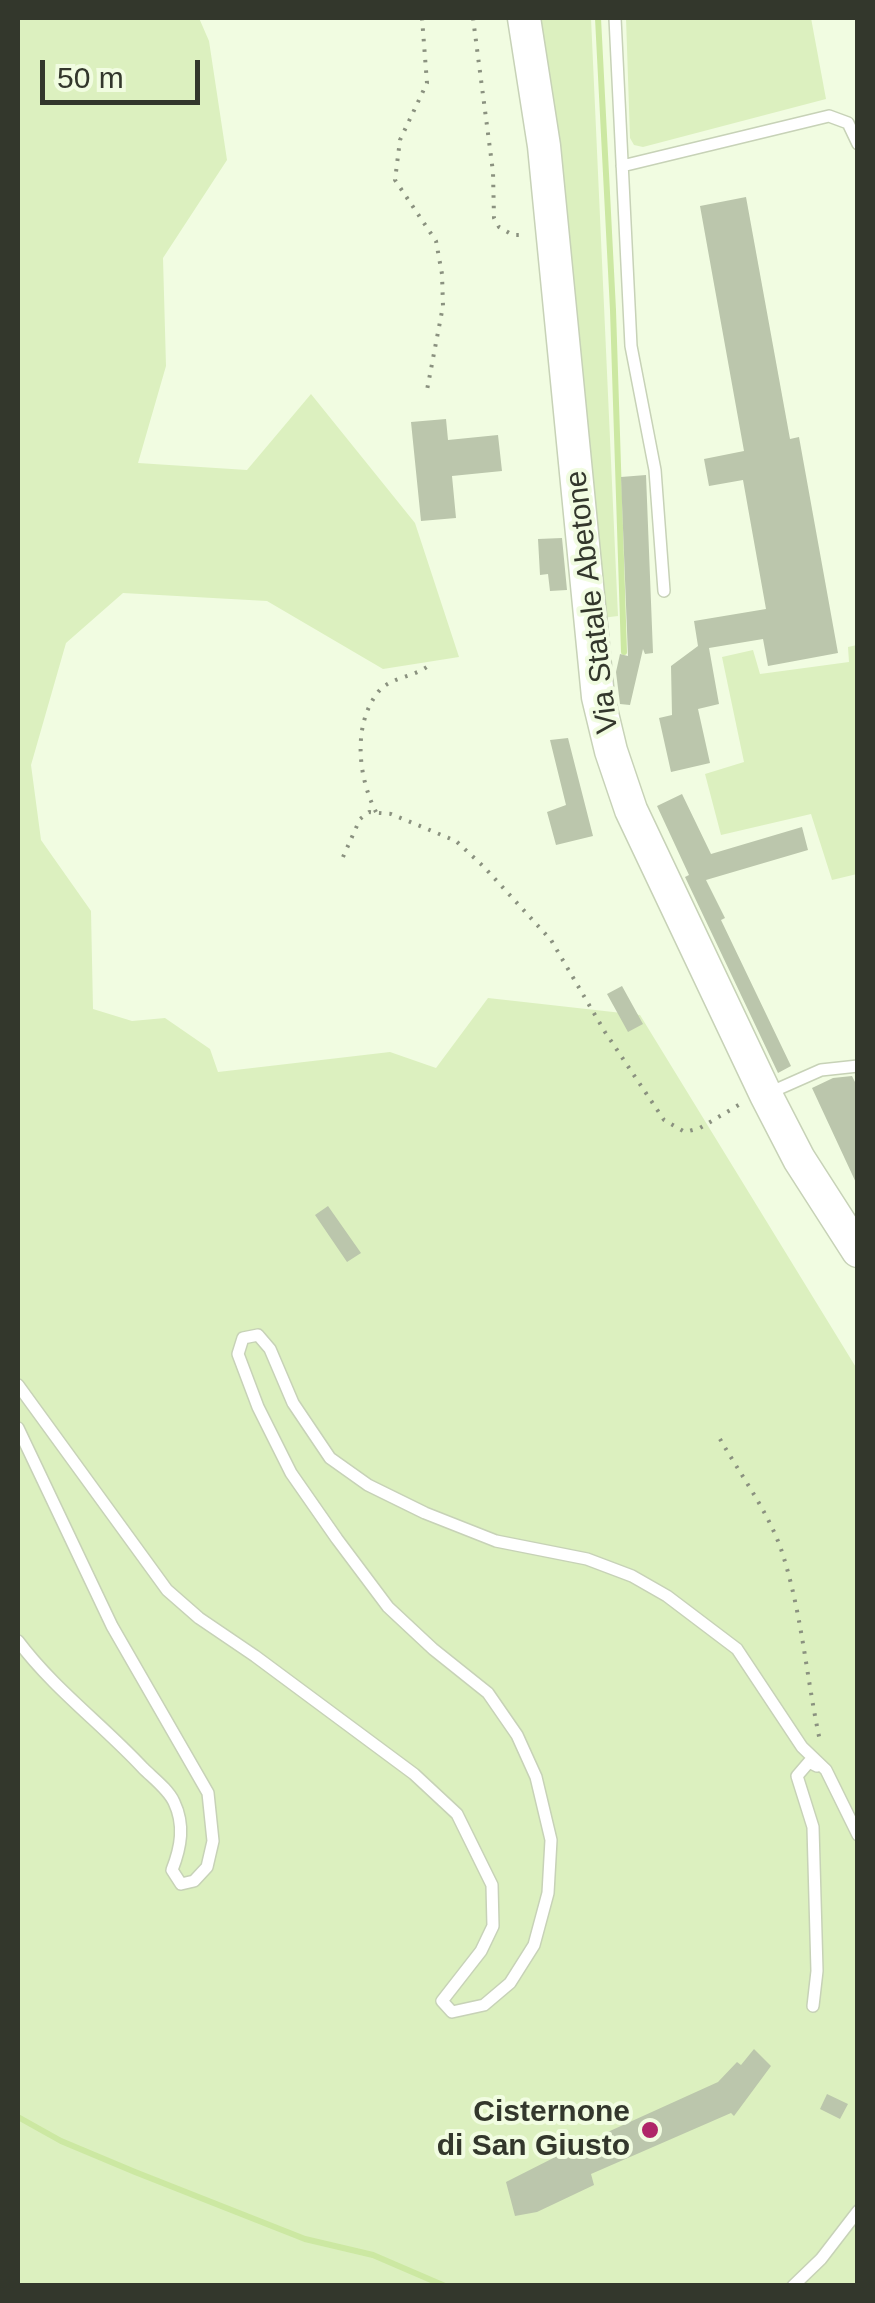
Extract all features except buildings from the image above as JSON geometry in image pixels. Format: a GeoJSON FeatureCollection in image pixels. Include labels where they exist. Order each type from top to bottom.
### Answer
{"type":"FeatureCollection","features":[{"type":"Feature","properties":{"kind":"main road","name":"Via Statale Abetone"},"geometry":{"type":"LineString","coordinates":[[524,18],[554,234],[598,697],[611,750],[632,810],[764,1093],[799,1159],[858,1251]]}},
{"type":"Feature","properties":{"kind":"lane"},"geometry":{"type":"LineString","coordinates":[[616,18],[631,346],[655,470],[664,591]]}},
{"type":"Feature","properties":{"kind":"lane"},"geometry":{"type":"LineString","coordinates":[[622,166],[829,116],[848,124],[858,144]]}},
{"type":"Feature","properties":{"kind":"lane"},"geometry":{"type":"LineString","coordinates":[[764,1093],[821,1070],[858,1066]]}},
{"type":"Feature","properties":{"kind":"lane"},"geometry":{"type":"LineString","coordinates":[[18,1385],[167,1590],[199,1618],[414,1774],[457,1814],[492,1885],[493,1926],[481,1951],[442,2001],[452,2012],[484,2005],[510,1983],[534,1946],[548,1892],[551,1840],[536,1777],[517,1735],[488,1693],[388,1606],[291,1473],[258,1407],[238,1354],[244,1338],[258,1335],[270,1349],[293,1403],[330,1458],[368,1485],[496,1541],[587,1559],[632,1576],[737,1649],[802,1748],[826,1770],[858,1835]]}},
{"type":"Feature","properties":{"kind":"lane"},"geometry":{"type":"LineString","coordinates":[[18,1428],[112,1626],[208,1793],[213,1841],[207,1867],[194,1881],[181,1884],[172,1870],[182,1827],[173,1799],[37,1666],[18,1641]]}},
{"type":"Feature","properties":{"kind":"lane"},"geometry":{"type":"LineString","coordinates":[[813,2006],[817,1971],[813,1827],[798,1776],[810,1762],[826,1770]]}},
{"type":"Feature","properties":{"kind":"lane"},"geometry":{"type":"LineString","coordinates":[[793,2286],[821,2259],[858,2212]]}},
{"type":"Feature","properties":{"kind":"path"},"geometry":{"type":"LineString","coordinates":[[422,18],[426,83],[400,140],[396,180],[436,241],[442,274],[443,306],[427,390]]}},
{"type":"Feature","properties":{"kind":"path"},"geometry":{"type":"LineString","coordinates":[[472,18],[493,172],[494,218],[499,228],[513,235],[554,234]]}},
{"type":"Feature","properties":{"kind":"path"},"geometry":{"type":"LineString","coordinates":[[376,812],[362,779],[363,727],[380,690],[428,666]]}},
{"type":"Feature","properties":{"kind":"path"},"geometry":{"type":"LineString","coordinates":[[343,857],[360,819],[376,812],[456,841],[551,940],[605,1032],[664,1120],[675,1128],[685,1132],[700,1128],[764,1093]]}},
{"type":"Feature","properties":{"kind":"path"},"geometry":{"type":"LineString","coordinates":[[720,1439],[779,1545],[803,1634],[826,1770]]}},
{"type":"Feature","properties":{"kind":"green space"},"geometry":{"type":"Polygon","coordinates":[[[18,18],[199,18],[209,41],[227,160],[163,258],[166,366],[138,463],[247,470],[311,394],[415,523],[459,657],[383,669],[267,601],[123,593],[66,643],[31,765],[41,840],[91,911],[93,1009],[132,1021],[165,1018],[210,1049],[218,1072],[390,1052],[436,1068],[488,998],[640,1015],[857,1369],[857,2285],[18,2285],[18,18]]]}},
{"type":"Feature","properties":{"kind":"green space"},"geometry":{"type":"Polygon","coordinates":[[[535,18],[591,18],[618,616],[602,618],[592,466],[535,18]]]}},
{"type":"Feature","properties":{"kind":"green space"},"geometry":{"type":"Polygon","coordinates":[[[626,18],[811,18],[826,99],[643,147],[634,145],[630,138],[626,18]]]}},
{"type":"Feature","properties":{"kind":"green space"},"geometry":{"type":"Polygon","coordinates":[[[857,645],[857,874],[832,880],[811,814],[721,835],[705,774],[744,762],[722,657],[753,650],[760,674],[849,662],[848,647],[857,645]]]}},
{"type":"Feature","properties":{"kind":"waterway"},"geometry":{"type":"LineString","coordinates":[[598,18],[613,310],[624,652]]}},
{"type":"Feature","properties":{"kind":"waterway"},"geometry":{"type":"LineString","coordinates":[[18,2117],[61,2141],[135,2172],[305,2239],[373,2255],[445,2286]]}},
{"type":"Feature","properties":{"kind":"place","name":"Cisternone di San Giusto"},"geometry":{"type":"Point","coordinates":[650,2130]}}]}
